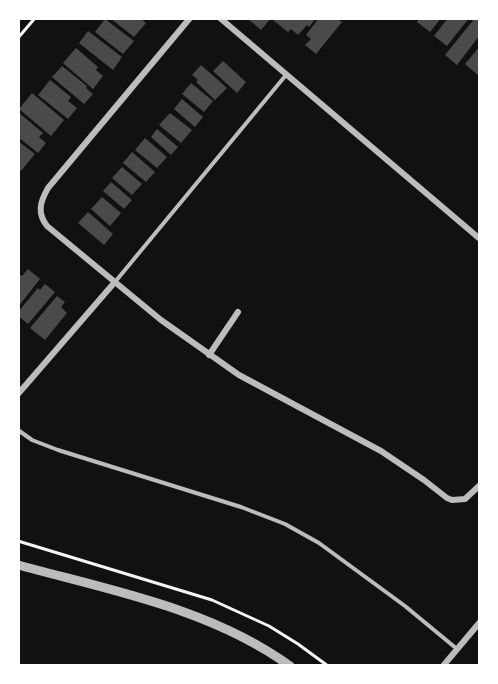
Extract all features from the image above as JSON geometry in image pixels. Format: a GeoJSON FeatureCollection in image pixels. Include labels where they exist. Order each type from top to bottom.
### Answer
{"type":"FeatureCollection","features":[{"type":"Feature","properties":{"kind":"street"},"geometry":{"type":"LineString","coordinates":[[190,18],[48,188],[40,213],[46,226],[114,283],[239,375],[381,451],[452,500],[465,499],[480,485]]}},
{"type":"Feature","properties":{"kind":"street"},"geometry":{"type":"LineString","coordinates":[[220,18],[480,238]]}},
{"type":"Feature","properties":{"kind":"street"},"geometry":{"type":"LineString","coordinates":[[18,394],[114,283]]}},
{"type":"Feature","properties":{"kind":"street"},"geometry":{"type":"LineString","coordinates":[[209,355],[238,312]]}},
{"type":"Feature","properties":{"kind":"street"},"geometry":{"type":"LineString","coordinates":[[18,565],[124,594],[219,626],[260,646],[290,666]]}},
{"type":"Feature","properties":{"kind":"street"},"geometry":{"type":"LineString","coordinates":[[444,666],[480,622]]}},
{"type":"Feature","properties":{"kind":"lane"},"geometry":{"type":"LineString","coordinates":[[114,283],[286,75]]}},
{"type":"Feature","properties":{"kind":"lane"},"geometry":{"type":"LineString","coordinates":[[18,430],[32,440],[58,450],[241,507],[285,524],[319,543],[405,606],[458,649]]}},
{"type":"Feature","properties":{"kind":"path"},"geometry":{"type":"LineString","coordinates":[[18,38],[35,18]]}},
{"type":"Feature","properties":{"kind":"path"},"geometry":{"type":"LineString","coordinates":[[18,541],[223,604],[269,626],[328,666]]}},
{"type":"Feature","properties":{"kind":"building"},"geometry":{"type":"Polygon","coordinates":[[[110,18],[140,18],[146,23],[134,37],[110,18]]]}},
{"type":"Feature","properties":{"kind":"building"},"geometry":{"type":"Polygon","coordinates":[[[247,18],[271,18],[261,30],[247,18]]]}},
{"type":"Feature","properties":{"kind":"building"},"geometry":{"type":"Polygon","coordinates":[[[276,18],[316,18],[298,35],[291,29],[288,32],[274,21],[276,18]]]}},
{"type":"Feature","properties":{"kind":"building"},"geometry":{"type":"Polygon","coordinates":[[[319,18],[336,18],[342,22],[316,54],[305,45],[311,39],[306,35],[319,18]]]}},
{"type":"Feature","properties":{"kind":"building"},"geometry":{"type":"Polygon","coordinates":[[[420,18],[441,18],[430,32],[417,22],[420,18]]]}},
{"type":"Feature","properties":{"kind":"building"},"geometry":{"type":"Polygon","coordinates":[[[448,18],[469,18],[447,46],[434,36],[448,18]]]}},
{"type":"Feature","properties":{"kind":"building"},"geometry":{"type":"Polygon","coordinates":[[[475,18],[480,18],[480,35],[457,65],[445,55],[475,18]]]}},
{"type":"Feature","properties":{"kind":"building"},"geometry":{"type":"Polygon","coordinates":[[[105,19],[134,41],[123,54],[95,32],[105,19]]]}},
{"type":"Feature","properties":{"kind":"building"},"geometry":{"type":"Polygon","coordinates":[[[88,31],[122,57],[113,70],[79,43],[88,31]]]}},
{"type":"Feature","properties":{"kind":"building"},"geometry":{"type":"Polygon","coordinates":[[[480,46],[480,73],[478,75],[465,64],[480,46]]]}},
{"type":"Feature","properties":{"kind":"building"},"geometry":{"type":"Polygon","coordinates":[[[76,48],[98,67],[96,70],[103,76],[93,89],[63,63],[76,48]]]}},
{"type":"Feature","properties":{"kind":"building"},"geometry":{"type":"Polygon","coordinates":[[[223,61],[246,82],[237,93],[213,71],[223,61]]]}},
{"type":"Feature","properties":{"kind":"building"},"geometry":{"type":"Polygon","coordinates":[[[201,65],[227,88],[215,100],[192,75],[201,65]]]}},
{"type":"Feature","properties":{"kind":"building"},"geometry":{"type":"Polygon","coordinates":[[[62,66],[87,86],[86,88],[93,94],[84,104],[52,77],[62,66]]]}},
{"type":"Feature","properties":{"kind":"building"},"geometry":{"type":"Polygon","coordinates":[[[50,80],[71,97],[68,101],[77,108],[68,119],[38,95],[50,80]]]}},
{"type":"Feature","properties":{"kind":"building"},"geometry":{"type":"Polygon","coordinates":[[[191,83],[213,101],[204,112],[182,94],[191,83]]]}},
{"type":"Feature","properties":{"kind":"building"},"geometry":{"type":"Polygon","coordinates":[[[32,93],[64,120],[51,136],[19,109],[32,93]]]}},
{"type":"Feature","properties":{"kind":"building"},"geometry":{"type":"Polygon","coordinates":[[[182,99],[203,117],[195,127],[174,109],[182,99]]]}},
{"type":"Feature","properties":{"kind":"building"},"geometry":{"type":"Polygon","coordinates":[[[18,112],[43,133],[39,137],[46,143],[38,153],[18,137],[18,112]]]}},
{"type":"Feature","properties":{"kind":"building"},"geometry":{"type":"Polygon","coordinates":[[[170,113],[192,130],[181,143],[159,125],[170,113]]]}},
{"type":"Feature","properties":{"kind":"building"},"geometry":{"type":"Polygon","coordinates":[[[157,129],[178,147],[171,155],[151,137],[157,129]]]}},
{"type":"Feature","properties":{"kind":"building"},"geometry":{"type":"Polygon","coordinates":[[[145,138],[167,157],[157,168],[135,150],[145,138]]]}},
{"type":"Feature","properties":{"kind":"building"},"geometry":{"type":"Polygon","coordinates":[[[18,141],[35,154],[21,171],[18,168],[18,141]]]}},
{"type":"Feature","properties":{"kind":"building"},"geometry":{"type":"Polygon","coordinates":[[[132,152],[155,172],[146,182],[123,163],[132,152]]]}},
{"type":"Feature","properties":{"kind":"building"},"geometry":{"type":"Polygon","coordinates":[[[122,167],[142,184],[132,195],[112,178],[122,167]]]}},
{"type":"Feature","properties":{"kind":"building"},"geometry":{"type":"Polygon","coordinates":[[[111,182],[132,200],[124,209],[103,191],[111,182]]]}},
{"type":"Feature","properties":{"kind":"building"},"geometry":{"type":"Polygon","coordinates":[[[102,197],[121,213],[110,226],[91,209],[102,197]]]}},
{"type":"Feature","properties":{"kind":"building"},"geometry":{"type":"Polygon","coordinates":[[[88,212],[113,234],[104,245],[78,223],[88,212]]]}},
{"type":"Feature","properties":{"kind":"building"},"geometry":{"type":"Polygon","coordinates":[[[28,269],[40,279],[18,307],[18,275],[22,276],[28,269]]]}},
{"type":"Feature","properties":{"kind":"building"},"geometry":{"type":"Polygon","coordinates":[[[45,284],[55,292],[28,324],[18,316],[18,312],[38,288],[40,290],[45,284]]]}},
{"type":"Feature","properties":{"kind":"building"},"geometry":{"type":"Polygon","coordinates":[[[57,296],[65,302],[61,307],[67,313],[45,340],[30,328],[57,296]]]}}]}
